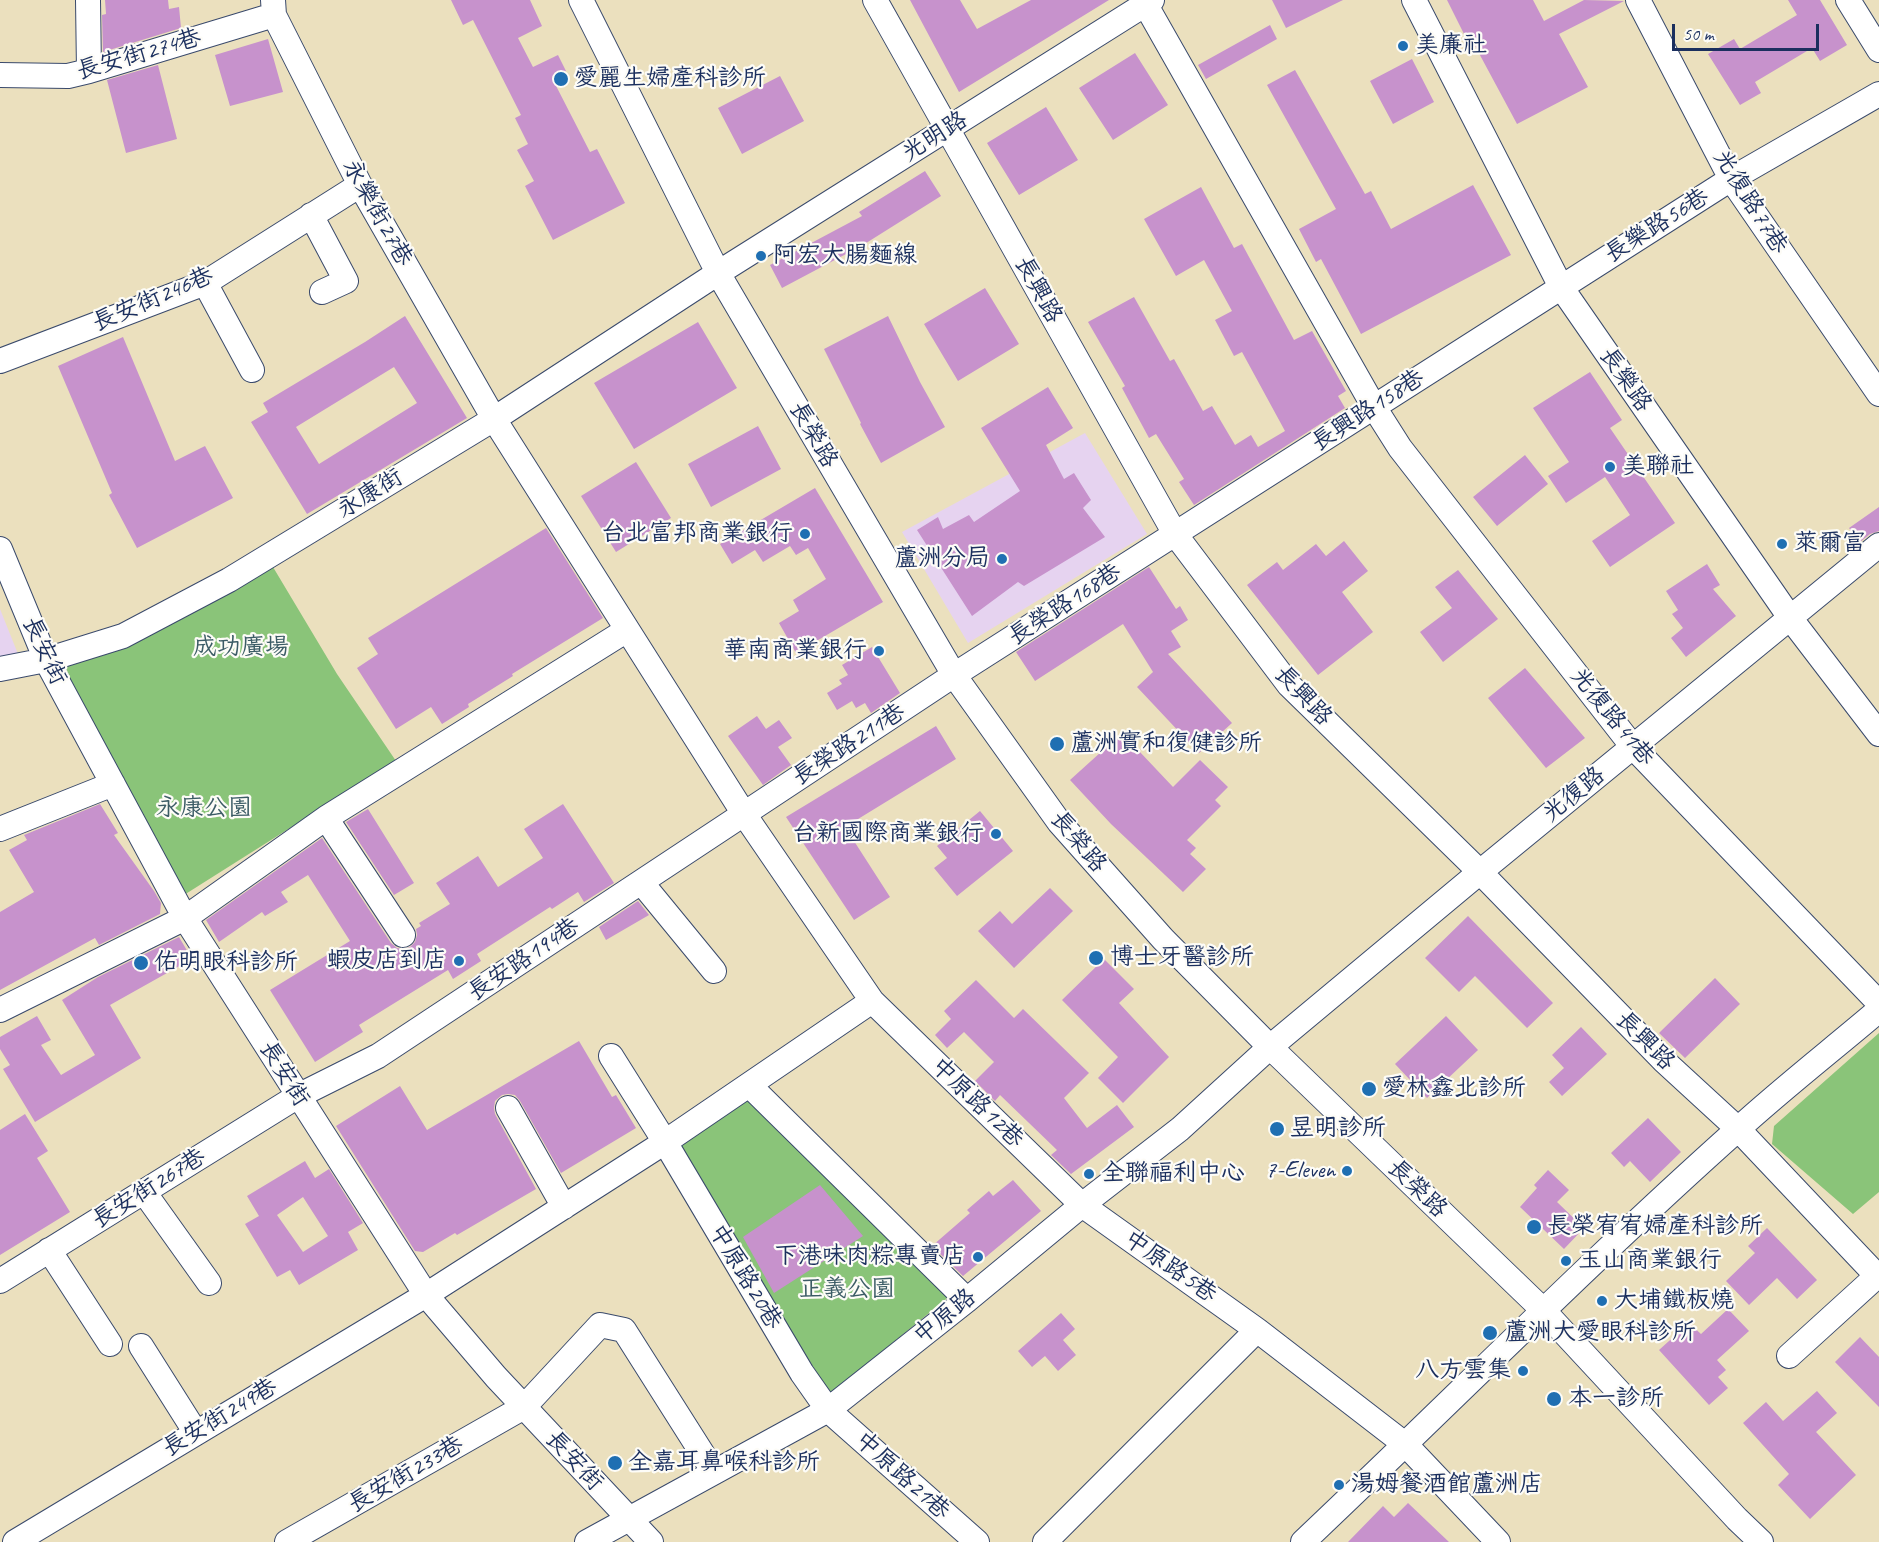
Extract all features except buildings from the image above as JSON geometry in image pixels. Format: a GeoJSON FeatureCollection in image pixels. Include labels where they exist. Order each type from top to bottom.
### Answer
{"type":"FeatureCollection","features":[{"type":"Feature","properties":{"kind":"street"},"geometry":{"type":"LineString","coordinates":[[87,0],[89,71]]}},
{"type":"Feature","properties":{"kind":"street","name":"長榮路"},"geometry":{"type":"LineString","coordinates":[[581,0],[718,273],[954,675],[1059,822],[1163,939],[1270,1047],[1544,1310],[1737,1519],[1761,1542]]}},
{"type":"Feature","properties":{"kind":"street","name":"長興路"},"geometry":{"type":"LineString","coordinates":[[875,0],[1175,534],[1289,685],[1480,872],[1656,1053],[1738,1129],[1878,1277]]}},
{"type":"Feature","properties":{"kind":"street","name":"長樂路"},"geometry":{"type":"LineString","coordinates":[[1414,0],[1561,287],[1791,619],[1879,734]]}},
{"type":"Feature","properties":{"kind":"street","name":"光復路77巷"},"geometry":{"type":"LineString","coordinates":[[1638,0],[1731,179],[1879,394]]}},
{"type":"Feature","properties":{"kind":"street"},"geometry":{"type":"LineString","coordinates":[[1848,0],[1879,50]]}},
{"type":"Feature","properties":{"kind":"street","name":"光明路"},"geometry":{"type":"LineString","coordinates":[[718,273],[1147,2]]}},
{"type":"Feature","properties":{"kind":"street","name":"光復路41巷"},"geometry":{"type":"LineString","coordinates":[[1147,2],[1374,407],[1400,448],[1633,747],[1879,1003]]}},
{"type":"Feature","properties":{"kind":"street","name":"長安街274巷"},"geometry":{"type":"LineString","coordinates":[[0,75],[68,76],[89,71],[274,7]]}},
{"type":"Feature","properties":{"kind":"street","name":"永樂街27巷"},"geometry":{"type":"LineString","coordinates":[[274,7],[360,185],[494,420],[627,630]]}},
{"type":"Feature","properties":{"kind":"street","name":"長樂路56巷"},"geometry":{"type":"LineString","coordinates":[[1561,287],[1731,179],[1879,94]]}},
{"type":"Feature","properties":{"kind":"street","name":"長安街246巷"},"geometry":{"type":"LineString","coordinates":[[0,361],[205,283],[360,185]]}},
{"type":"Feature","properties":{"kind":"street"},"geometry":{"type":"LineString","coordinates":[[311,215],[346,281],[322,292]]}},
{"type":"Feature","properties":{"kind":"street","name":"永康街"},"geometry":{"type":"LineString","coordinates":[[0,669],[46,660],[123,636],[219,585],[494,420],[718,273]]}},
{"type":"Feature","properties":{"kind":"street"},"geometry":{"type":"LineString","coordinates":[[205,283],[252,370]]}},
{"type":"Feature","properties":{"kind":"street","name":"長興路158巷"},"geometry":{"type":"LineString","coordinates":[[1175,534],[1561,287]]}},
{"type":"Feature","properties":{"kind":"street","name":"長榮路168巷"},"geometry":{"type":"LineString","coordinates":[[954,675],[1175,534]]}},
{"type":"Feature","properties":{"kind":"street","name":"光復路"},"geometry":{"type":"LineString","coordinates":[[1270,1047],[1879,545]]}},
{"type":"Feature","properties":{"kind":"street","name":"長安街"},"geometry":{"type":"LineString","coordinates":[[0,549],[46,660],[185,918],[426,1295],[524,1407],[651,1542]]}},
{"type":"Feature","properties":{"kind":"street"},"geometry":{"type":"LineString","coordinates":[[0,1010],[185,918],[326,818],[627,630]]}},
{"type":"Feature","properties":{"kind":"street","name":"中原路12巷"},"geometry":{"type":"LineString","coordinates":[[627,630],[744,814],[872,1001],[1082,1205]]}},
{"type":"Feature","properties":{"kind":"street","name":"長榮路211巷"},"geometry":{"type":"LineString","coordinates":[[744,814],[954,675]]}},
{"type":"Feature","properties":{"kind":"street"},"geometry":{"type":"LineString","coordinates":[[0,829],[113,784]]}},
{"type":"Feature","properties":{"kind":"street","name":"長安路194巷"},"geometry":{"type":"LineString","coordinates":[[298,1096],[378,1056],[744,814]]}},
{"type":"Feature","properties":{"kind":"street"},"geometry":{"type":"LineString","coordinates":[[326,818],[403,935]]}},
{"type":"Feature","properties":{"kind":"street"},"geometry":{"type":"LineString","coordinates":[[641,882],[714,971]]}},
{"type":"Feature","properties":{"kind":"street","name":"長安街249巷"},"geometry":{"type":"LineString","coordinates":[[15,1542],[426,1295],[665,1142],[872,1001]]}},
{"type":"Feature","properties":{"kind":"street"},"geometry":{"type":"LineString","coordinates":[[1303,1542],[1544,1310],[1738,1129],[1879,1010]]}},
{"type":"Feature","properties":{"kind":"street","name":"中原路"},"geometry":{"type":"LineString","coordinates":[[587,1542],[828,1410],[1180,1129],[1270,1047]]}},
{"type":"Feature","properties":{"kind":"street","name":"中原路20巷"},"geometry":{"type":"LineString","coordinates":[[611,1056],[665,1142],[802,1373],[828,1410]]}},
{"type":"Feature","properties":{"kind":"street"},"geometry":{"type":"LineString","coordinates":[[749,1085],[967,1300]]}},
{"type":"Feature","properties":{"kind":"street","name":"長安街267巷"},"geometry":{"type":"LineString","coordinates":[[0,1281],[298,1096]]}},
{"type":"Feature","properties":{"kind":"street"},"geometry":{"type":"LineString","coordinates":[[508,1108],[564,1206]]}},
{"type":"Feature","properties":{"kind":"street"},"geometry":{"type":"LineString","coordinates":[[144,1192],[209,1283]]}},
{"type":"Feature","properties":{"kind":"street","name":"中原路5巷"},"geometry":{"type":"LineString","coordinates":[[1082,1205],[1257,1330],[1406,1445],[1498,1542]]}},
{"type":"Feature","properties":{"kind":"street"},"geometry":{"type":"LineString","coordinates":[[50,1250],[110,1344]]}},
{"type":"Feature","properties":{"kind":"street"},"geometry":{"type":"LineString","coordinates":[[1789,1356],[1878,1277]]}},
{"type":"Feature","properties":{"kind":"street","name":"長安街233巷"},"geometry":{"type":"LineString","coordinates":[[287,1542],[524,1407],[600,1325],[624,1330],[714,1472]]}},
{"type":"Feature","properties":{"kind":"street"},"geometry":{"type":"LineString","coordinates":[[1045,1542],[1257,1330]]}},
{"type":"Feature","properties":{"kind":"street"},"geometry":{"type":"LineString","coordinates":[[141,1346],[196,1433]]}},
{"type":"Feature","properties":{"kind":"street","name":"中原路21巷"},"geometry":{"type":"LineString","coordinates":[[828,1410],[977,1542]]}},
{"type":"Feature","properties":{"kind":"shaded area"},"geometry":{"type":"Polygon","coordinates":[[[1085,433],[1147,534],[968,643],[902,532],[1085,433]]]}},
{"type":"Feature","properties":{"kind":"shaded area"},"geometry":{"type":"Polygon","coordinates":[[[0,609],[18,654],[0,658],[0,609]]]}},
{"type":"Feature","properties":{"kind":"green space"},"geometry":{"type":"Polygon","coordinates":[[[267,557],[337,674],[396,761],[184,895],[46,660],[267,557]]]}},
{"type":"Feature","properties":{"kind":"green space"},"geometry":{"type":"Polygon","coordinates":[[[1879,1033],[1879,1192],[1853,1214],[1772,1144],[1774,1126],[1879,1033]]]}},
{"type":"Feature","properties":{"kind":"green space","name":"正義公園"},"geometry":{"type":"Polygon","coordinates":[[[749,1096],[951,1295],[830,1394],[677,1146],[749,1096]]]}},
{"type":"Feature","properties":{"kind":"place","name":"美廉社"},"geometry":{"type":"Point","coordinates":[1403,46]}},
{"type":"Feature","properties":{"kind":"place","name":"愛麗生婦產科診所"},"geometry":{"type":"Point","coordinates":[561,79]}},
{"type":"Feature","properties":{"kind":"place","name":"阿宏大腸麵線"},"geometry":{"type":"Point","coordinates":[761,256]}},
{"type":"Feature","properties":{"kind":"place","name":"美聯社"},"geometry":{"type":"Point","coordinates":[1610,467]}},
{"type":"Feature","properties":{"kind":"place","name":"台北富邦商業銀行"},"geometry":{"type":"Point","coordinates":[805,534]}},
{"type":"Feature","properties":{"kind":"place","name":"萊爾富"},"geometry":{"type":"Point","coordinates":[1782,544]}},
{"type":"Feature","properties":{"kind":"place","name":"蘆洲分局"},"geometry":{"type":"Point","coordinates":[1002,559]}},
{"type":"Feature","properties":{"kind":"place","name":"華南商業銀行"},"geometry":{"type":"Point","coordinates":[879,651]}},
{"type":"Feature","properties":{"kind":"place","name":"蘆洲實和復健診所"},"geometry":{"type":"Point","coordinates":[1057,744]}},
{"type":"Feature","properties":{"kind":"place","name":"台新國際商業銀行"},"geometry":{"type":"Point","coordinates":[996,834]}},
{"type":"Feature","properties":{"kind":"place","name":"博士牙醫診所"},"geometry":{"type":"Point","coordinates":[1096,958]}},
{"type":"Feature","properties":{"kind":"place","name":"蝦皮店到店"},"geometry":{"type":"Point","coordinates":[459,961]}},
{"type":"Feature","properties":{"kind":"place","name":"佑明眼科診所"},"geometry":{"type":"Point","coordinates":[141,963]}},
{"type":"Feature","properties":{"kind":"place","name":"愛林鑫北診所"},"geometry":{"type":"Point","coordinates":[1369,1089]}},
{"type":"Feature","properties":{"kind":"place","name":"昱明診所"},"geometry":{"type":"Point","coordinates":[1277,1129]}},
{"type":"Feature","properties":{"kind":"place","name":"7-Eleven"},"geometry":{"type":"Point","coordinates":[1347,1171]}},
{"type":"Feature","properties":{"kind":"place","name":"全聯福利中心"},"geometry":{"type":"Point","coordinates":[1089,1174]}},
{"type":"Feature","properties":{"kind":"place","name":"長榮宥宥婦產科診所"},"geometry":{"type":"Point","coordinates":[1534,1227]}},
{"type":"Feature","properties":{"kind":"place","name":"下港味肉粽專賣店"},"geometry":{"type":"Point","coordinates":[978,1257]}},
{"type":"Feature","properties":{"kind":"place","name":"玉山商業銀行"},"geometry":{"type":"Point","coordinates":[1566,1261]}},
{"type":"Feature","properties":{"kind":"place","name":"大埔鐵板燒"},"geometry":{"type":"Point","coordinates":[1602,1301]}},
{"type":"Feature","properties":{"kind":"place","name":"蘆洲大愛眼科診所"},"geometry":{"type":"Point","coordinates":[1490,1333]}},
{"type":"Feature","properties":{"kind":"place","name":"八方雲集"},"geometry":{"type":"Point","coordinates":[1523,1371]}},
{"type":"Feature","properties":{"kind":"place","name":"本一診所"},"geometry":{"type":"Point","coordinates":[1554,1399]}},
{"type":"Feature","properties":{"kind":"place","name":"全嘉耳鼻喉科診所"},"geometry":{"type":"Point","coordinates":[615,1463]}},
{"type":"Feature","properties":{"kind":"place","name":"湯姆餐酒館蘆洲店"},"geometry":{"type":"Point","coordinates":[1339,1485]}},
{"type":"Feature","properties":{"kind":"park label","name":"成功廣場"},"geometry":{"type":"Point","coordinates":[241,648]}},
{"type":"Feature","properties":{"kind":"park label","name":"永康公園"},"geometry":{"type":"Point","coordinates":[204,809]}}]}
